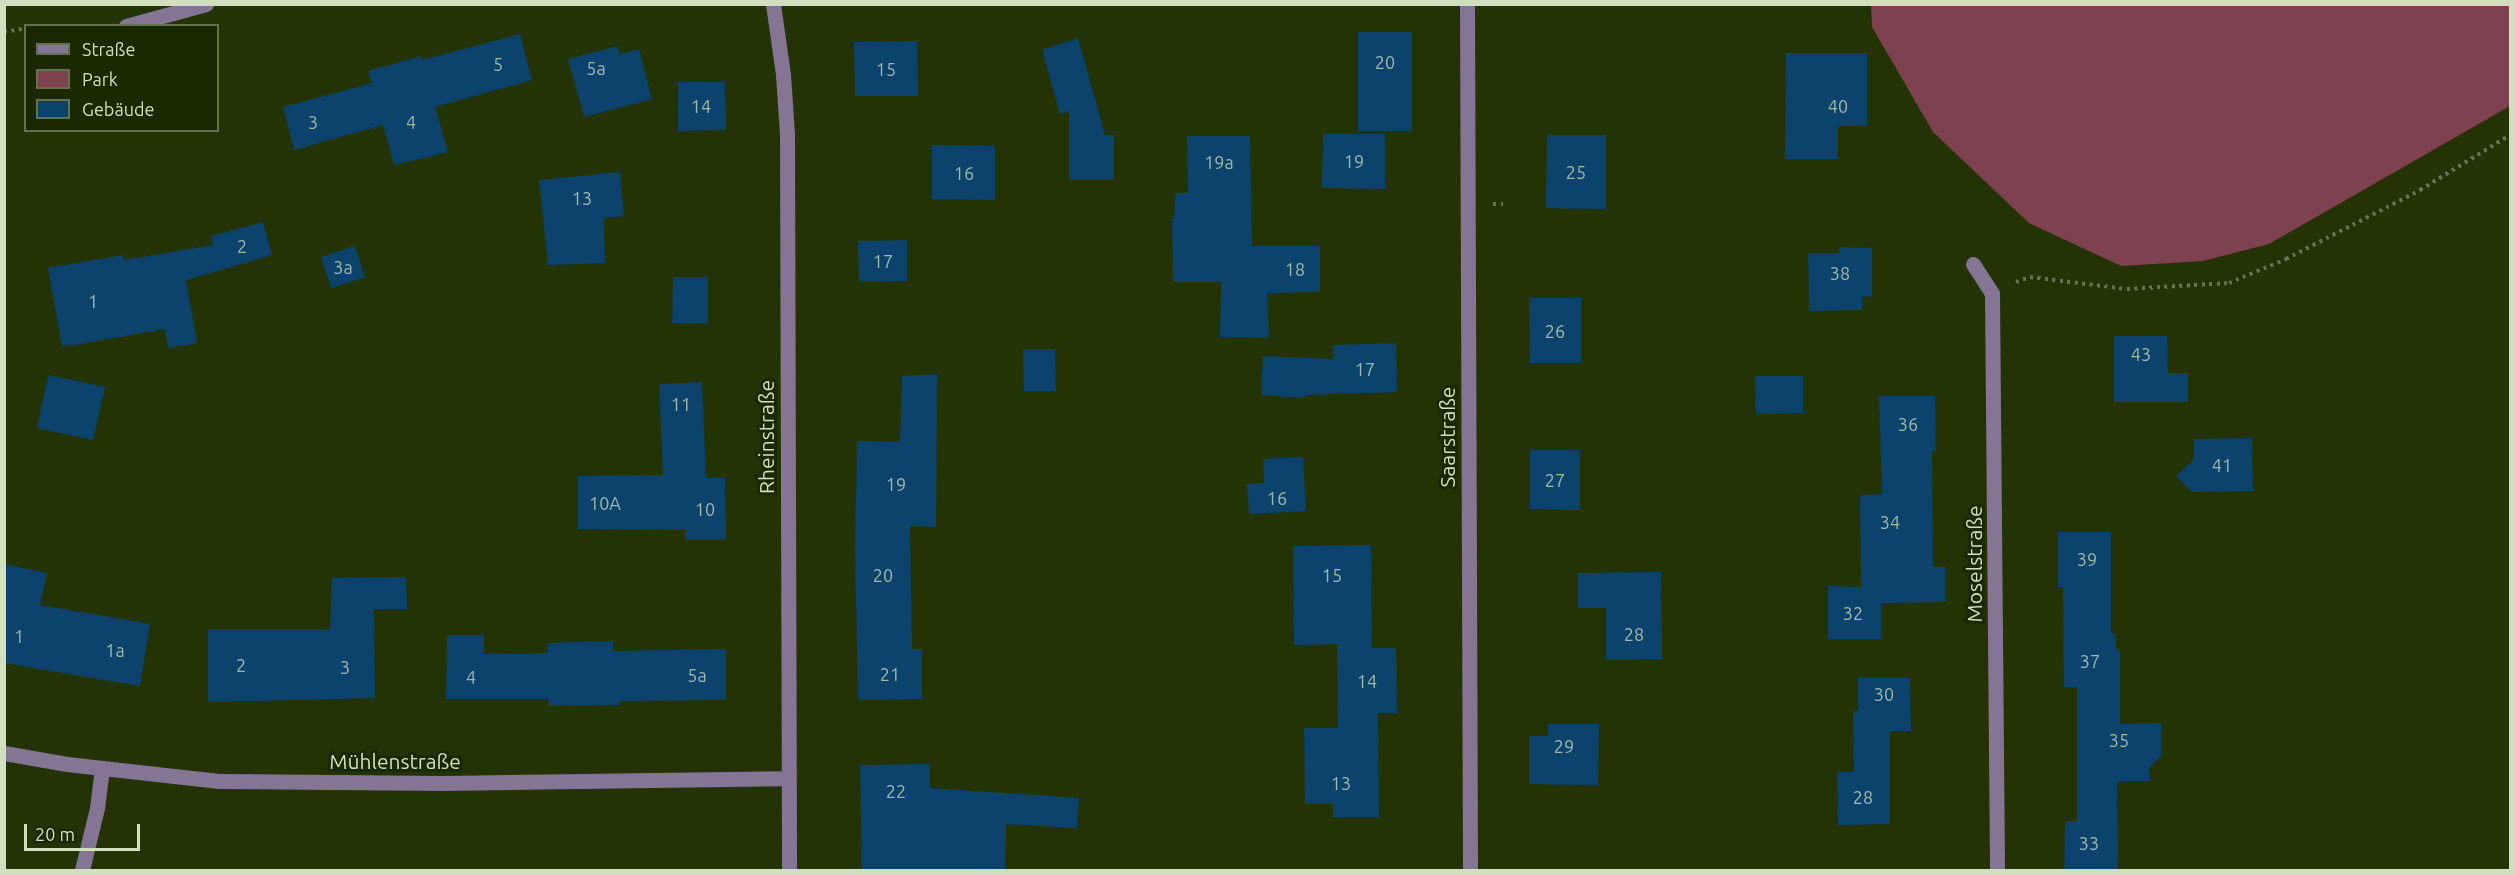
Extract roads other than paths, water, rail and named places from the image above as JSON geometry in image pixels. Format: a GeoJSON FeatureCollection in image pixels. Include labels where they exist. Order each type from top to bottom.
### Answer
{"type":"FeatureCollection","features":[{"type":"Feature","properties":{"kind":"street"},"geometry":{"type":"LineString","coordinates":[[133,24],[206,4]]}},
{"type":"Feature","properties":{"kind":"street","name":"Rheinstraße"},"geometry":{"type":"LineString","coordinates":[[773,4],[783,74],[787,135],[789,870]]}},
{"type":"Feature","properties":{"kind":"street","name":"Saarstraße"},"geometry":{"type":"LineString","coordinates":[[1467,4],[1470,870]]}},
{"type":"Feature","properties":{"kind":"street","name":"Moselstraße"},"geometry":{"type":"LineString","coordinates":[[1973,264],[1992,293],[1997,870]]}},
{"type":"Feature","properties":{"kind":"street","name":"Mühlenstraße"},"geometry":{"type":"LineString","coordinates":[[4,753],[102,768],[219,780],[381,783],[788,778]]}},
{"type":"Feature","properties":{"kind":"street"},"geometry":{"type":"LineString","coordinates":[[82,870],[97,808],[102,768]]}}]}
